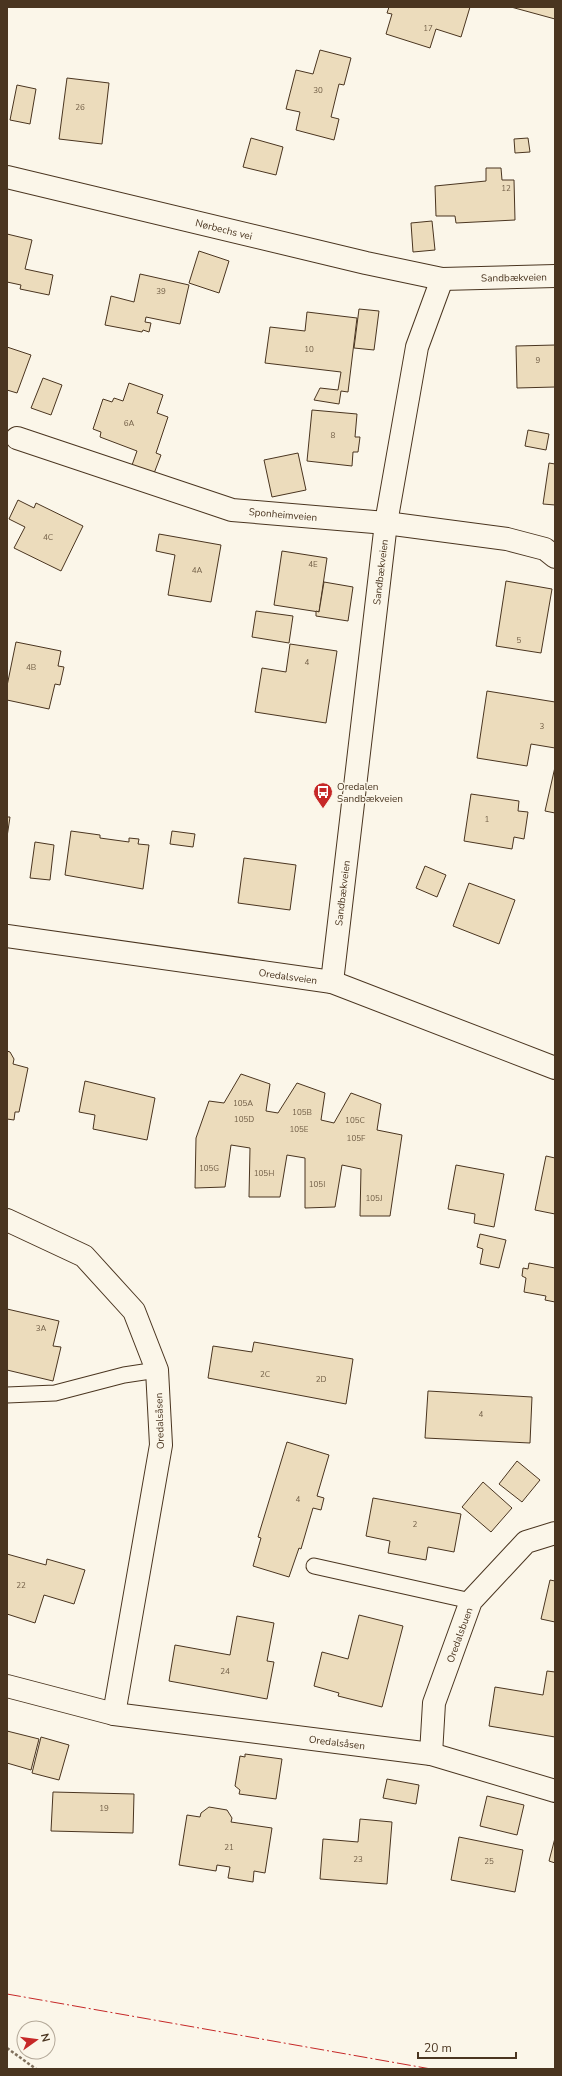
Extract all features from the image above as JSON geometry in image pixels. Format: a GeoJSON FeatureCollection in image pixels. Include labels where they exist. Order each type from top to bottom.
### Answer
{"type":"FeatureCollection","features":[{"type":"Feature","properties":{"kind":"street","name":"Nørbechs vei"},"geometry":{"type":"LineString","coordinates":[[7,177],[366,263],[442,279]]}},
{"type":"Feature","properties":{"kind":"street","name":"Sandbækveien"},"geometry":{"type":"LineString","coordinates":[[332,982],[386,523],[417,347],[442,279],[555,276]]}},
{"type":"Feature","properties":{"kind":"street","name":"Sponheimveien"},"geometry":{"type":"LineString","coordinates":[[17,438],[232,510],[386,523],[507,539],[544,549],[555,557]]}},
{"type":"Feature","properties":{"kind":"street","name":"Oredalsveien"},"geometry":{"type":"LineString","coordinates":[[7,936],[332,982],[555,1068]]}},
{"type":"Feature","properties":{"kind":"street","name":"Oredalsåsen"},"geometry":{"type":"LineString","coordinates":[[7,1220],[84,1256],[134,1311],[157,1370],[161,1446],[114,1714]]}},
{"type":"Feature","properties":{"kind":"street","name":"Oredalsbuen"},"geometry":{"type":"LineString","coordinates":[[431,1754],[434,1703],[471,1601],[526,1542],[555,1533]]}},
{"type":"Feature","properties":{"kind":"street","name":"Oredalsåsen"},"geometry":{"type":"LineString","coordinates":[[7,1686],[114,1714],[431,1754],[555,1791]]}},
{"type":"Feature","properties":{"kind":"lane"},"geometry":{"type":"LineString","coordinates":[[7,1395],[55,1393],[124,1375],[157,1370]]}},
{"type":"Feature","properties":{"kind":"lane"},"geometry":{"type":"LineString","coordinates":[[314,1566],[471,1601]]}},
{"type":"Feature","properties":{"kind":"path"},"geometry":{"type":"LineString","coordinates":[[7,2048],[36,2069]]}},
{"type":"Feature","properties":{"kind":"building"},"geometry":{"type":"Polygon","coordinates":[[[389,7],[470,7],[461,37],[436,29],[430,48],[386,34],[392,14],[387,13],[389,7]]]}},
{"type":"Feature","properties":{"kind":"building"},"geometry":{"type":"Polygon","coordinates":[[[511,7],[555,7],[555,19],[511,7]]]}},
{"type":"Feature","properties":{"kind":"building"},"geometry":{"type":"Polygon","coordinates":[[[320,50],[351,58],[344,85],[339,84],[331,117],[339,119],[334,140],[296,130],[300,112],[286,109],[296,70],[313,74],[320,50]]]}},
{"type":"Feature","properties":{"kind":"building"},"geometry":{"type":"Polygon","coordinates":[[[67,78],[109,83],[102,144],[59,139],[67,78]]]}},
{"type":"Feature","properties":{"kind":"building"},"geometry":{"type":"Polygon","coordinates":[[[17,85],[36,89],[30,124],[10,120],[17,85]]]}},
{"type":"Feature","properties":{"kind":"building"},"geometry":{"type":"Polygon","coordinates":[[[251,138],[283,147],[276,175],[243,167],[251,138]]]}},
{"type":"Feature","properties":{"kind":"building"},"geometry":{"type":"Polygon","coordinates":[[[528,138],[530,152],[515,153],[514,139],[528,138]]]}},
{"type":"Feature","properties":{"kind":"building"},"geometry":{"type":"Polygon","coordinates":[[[486,168],[501,168],[502,180],[514,180],[515,220],[456,223],[455,216],[436,216],[435,186],[486,181],[486,168]]]}},
{"type":"Feature","properties":{"kind":"building"},"geometry":{"type":"Polygon","coordinates":[[[432,221],[435,250],[413,252],[411,223],[432,221]]]}},
{"type":"Feature","properties":{"kind":"building"},"geometry":{"type":"Polygon","coordinates":[[[7,234],[32,240],[25,269],[53,275],[49,295],[20,289],[21,285],[7,282],[7,234]]]}},
{"type":"Feature","properties":{"kind":"building"},"geometry":{"type":"Polygon","coordinates":[[[199,251],[229,261],[219,293],[189,283],[199,251]]]}},
{"type":"Feature","properties":{"kind":"building"},"geometry":{"type":"Polygon","coordinates":[[[140,274],[189,285],[180,324],[146,317],[145,322],[151,323],[149,332],[105,325],[111,296],[134,302],[140,274]]]}},
{"type":"Feature","properties":{"kind":"building"},"geometry":{"type":"Polygon","coordinates":[[[359,309],[379,311],[374,350],[354,348],[359,309]]]}},
{"type":"Feature","properties":{"kind":"building"},"geometry":{"type":"Polygon","coordinates":[[[307,312],[357,318],[348,392],[341,391],[339,404],[314,400],[320,388],[338,390],[341,372],[265,363],[270,327],[305,331],[307,312]]]}},
{"type":"Feature","properties":{"kind":"building"},"geometry":{"type":"Polygon","coordinates":[[[555,345],[555,387],[517,388],[516,346],[555,345]]]}},
{"type":"Feature","properties":{"kind":"building"},"geometry":{"type":"Polygon","coordinates":[[[7,347],[31,355],[17,393],[7,390],[7,347]]]}},
{"type":"Feature","properties":{"kind":"building"},"geometry":{"type":"Polygon","coordinates":[[[43,378],[62,385],[51,415],[31,408],[43,378]]]}},
{"type":"Feature","properties":{"kind":"building"},"geometry":{"type":"Polygon","coordinates":[[[129,383],[163,395],[157,413],[168,417],[156,453],[161,455],[153,476],[131,468],[137,451],[100,437],[101,432],[93,429],[103,399],[112,402],[114,398],[123,401],[129,383]]]}},
{"type":"Feature","properties":{"kind":"building"},"geometry":{"type":"Polygon","coordinates":[[[312,410],[357,414],[355,437],[360,437],[358,452],[353,452],[352,466],[307,461],[312,410]]]}},
{"type":"Feature","properties":{"kind":"building"},"geometry":{"type":"Polygon","coordinates":[[[528,430],[549,434],[546,450],[525,446],[528,430]]]}},
{"type":"Feature","properties":{"kind":"building"},"geometry":{"type":"Polygon","coordinates":[[[298,453],[306,490],[272,497],[264,460],[298,453]]]}},
{"type":"Feature","properties":{"kind":"building"},"geometry":{"type":"Polygon","coordinates":[[[549,463],[555,464],[555,505],[543,504],[549,463]]]}},
{"type":"Feature","properties":{"kind":"building"},"geometry":{"type":"Polygon","coordinates":[[[18,500],[34,508],[36,503],[83,526],[61,571],[14,548],[25,527],[9,519],[18,500]]]}},
{"type":"Feature","properties":{"kind":"building"},"geometry":{"type":"Polygon","coordinates":[[[159,534],[221,545],[211,602],[168,595],[175,555],[156,551],[159,534]]]}},
{"type":"Feature","properties":{"kind":"building"},"geometry":{"type":"Polygon","coordinates":[[[282,551],[327,558],[319,612],[274,605],[282,551]]]}},
{"type":"Feature","properties":{"kind":"building"},"geometry":{"type":"Polygon","coordinates":[[[506,581],[552,589],[541,653],[496,646],[506,581]]]}},
{"type":"Feature","properties":{"kind":"building"},"geometry":{"type":"Polygon","coordinates":[[[324,582],[353,587],[348,621],[316,616],[316,611],[319,612],[324,582]]]}},
{"type":"Feature","properties":{"kind":"building"},"geometry":{"type":"Polygon","coordinates":[[[256,611],[293,616],[289,643],[252,637],[256,611]]]}},
{"type":"Feature","properties":{"kind":"building"},"geometry":{"type":"Polygon","coordinates":[[[16,642],[61,651],[58,666],[64,667],[60,685],[55,684],[49,709],[7,700],[7,686],[16,642]]]}},
{"type":"Feature","properties":{"kind":"building"},"geometry":{"type":"Polygon","coordinates":[[[290,644],[337,651],[326,723],[255,712],[262,668],[286,672],[290,644]]]}},
{"type":"Feature","properties":{"kind":"building"},"geometry":{"type":"Polygon","coordinates":[[[487,691],[555,702],[555,748],[531,744],[527,766],[477,758],[487,691]]]}},
{"type":"Feature","properties":{"kind":"building"},"geometry":{"type":"Polygon","coordinates":[[[555,767],[555,813],[545,811],[555,767]]]}},
{"type":"Feature","properties":{"kind":"building"},"geometry":{"type":"Polygon","coordinates":[[[471,794],[519,801],[518,811],[528,812],[524,839],[514,837],[512,849],[464,841],[471,794]]]}},
{"type":"Feature","properties":{"kind":"building"},"geometry":{"type":"Polygon","coordinates":[[[7,817],[10,817],[7,837],[7,817]]]}},
{"type":"Feature","properties":{"kind":"building"},"geometry":{"type":"Polygon","coordinates":[[[71,831],[100,835],[100,838],[129,842],[129,838],[139,839],[138,844],[149,845],[143,889],[65,875],[71,831]]]}},
{"type":"Feature","properties":{"kind":"building"},"geometry":{"type":"Polygon","coordinates":[[[172,831],[195,834],[193,847],[170,844],[172,831]]]}},
{"type":"Feature","properties":{"kind":"building"},"geometry":{"type":"Polygon","coordinates":[[[35,842],[54,845],[50,880],[30,878],[35,842]]]}},
{"type":"Feature","properties":{"kind":"building"},"geometry":{"type":"Polygon","coordinates":[[[244,858],[296,865],[290,910],[238,903],[244,858]]]}},
{"type":"Feature","properties":{"kind":"building"},"geometry":{"type":"Polygon","coordinates":[[[425,866],[446,875],[437,897],[416,888],[425,866]]]}},
{"type":"Feature","properties":{"kind":"building"},"geometry":{"type":"Polygon","coordinates":[[[469,883],[515,900],[499,944],[453,926],[469,883]]]}},
{"type":"Feature","properties":{"kind":"building"},"geometry":{"type":"Polygon","coordinates":[[[7,1051],[10,1052],[14,1059],[13,1064],[28,1068],[19,1112],[15,1112],[14,1120],[7,1119],[7,1051]]]}},
{"type":"Feature","properties":{"kind":"building"},"geometry":{"type":"Polygon","coordinates":[[[241,1074],[270,1084],[266,1111],[278,1113],[297,1083],[325,1093],[321,1120],[334,1123],[351,1093],[381,1104],[377,1130],[402,1135],[390,1216],[360,1216],[361,1169],[342,1165],[335,1207],[305,1208],[305,1158],[287,1155],[280,1197],[249,1197],[250,1148],[231,1145],[225,1187],[195,1188],[196,1138],[209,1101],[224,1103],[241,1074]]]}},
{"type":"Feature","properties":{"kind":"building"},"geometry":{"type":"Polygon","coordinates":[[[85,1081],[155,1098],[147,1140],[93,1129],[95,1115],[79,1112],[85,1081]]]}},
{"type":"Feature","properties":{"kind":"building"},"geometry":{"type":"Polygon","coordinates":[[[546,1156],[555,1158],[555,1214],[535,1210],[546,1156]]]}},
{"type":"Feature","properties":{"kind":"building"},"geometry":{"type":"Polygon","coordinates":[[[456,1165],[504,1174],[494,1227],[474,1223],[475,1214],[448,1209],[456,1165]]]}},
{"type":"Feature","properties":{"kind":"building"},"geometry":{"type":"Polygon","coordinates":[[[480,1234],[506,1240],[499,1268],[480,1264],[483,1249],[477,1247],[480,1234]]]}},
{"type":"Feature","properties":{"kind":"building"},"geometry":{"type":"Polygon","coordinates":[[[529,1263],[555,1268],[555,1302],[545,1300],[546,1296],[524,1292],[526,1278],[522,1276],[523,1268],[528,1269],[529,1263]]]}},
{"type":"Feature","properties":{"kind":"building"},"geometry":{"type":"Polygon","coordinates":[[[7,1309],[59,1321],[53,1346],[61,1347],[53,1381],[7,1370],[7,1309]]]}},
{"type":"Feature","properties":{"kind":"building"},"geometry":{"type":"Polygon","coordinates":[[[254,1342],[353,1359],[346,1404],[208,1378],[213,1346],[252,1352],[254,1342]]]}},
{"type":"Feature","properties":{"kind":"building"},"geometry":{"type":"Polygon","coordinates":[[[428,1391],[532,1397],[530,1443],[425,1438],[428,1391]]]}},
{"type":"Feature","properties":{"kind":"building"},"geometry":{"type":"Polygon","coordinates":[[[287,1442],[329,1455],[317,1496],[324,1498],[321,1510],[313,1508],[301,1549],[299,1548],[289,1577],[253,1566],[261,1538],[258,1537],[287,1442]]]}},
{"type":"Feature","properties":{"kind":"building"},"geometry":{"type":"Polygon","coordinates":[[[517,1461],[540,1480],[522,1502],[499,1484],[517,1461]]]}},
{"type":"Feature","properties":{"kind":"building"},"geometry":{"type":"Polygon","coordinates":[[[483,1482],[512,1508],[491,1532],[462,1507],[483,1482]]]}},
{"type":"Feature","properties":{"kind":"building"},"geometry":{"type":"Polygon","coordinates":[[[373,1498],[461,1514],[454,1552],[428,1547],[426,1560],[388,1553],[390,1541],[366,1536],[373,1498]]]}},
{"type":"Feature","properties":{"kind":"building"},"geometry":{"type":"Polygon","coordinates":[[[7,1554],[46,1565],[47,1559],[85,1570],[74,1604],[44,1595],[35,1623],[7,1614],[7,1554]]]}},
{"type":"Feature","properties":{"kind":"building"},"geometry":{"type":"Polygon","coordinates":[[[550,1580],[555,1581],[555,1622],[541,1619],[550,1580]]]}},
{"type":"Feature","properties":{"kind":"building"},"geometry":{"type":"Polygon","coordinates":[[[359,1615],[403,1626],[382,1707],[338,1696],[339,1693],[314,1686],[322,1652],[348,1659],[359,1615]]]}},
{"type":"Feature","properties":{"kind":"building"},"geometry":{"type":"Polygon","coordinates":[[[237,1616],[274,1623],[267,1661],[274,1662],[267,1699],[169,1681],[175,1645],[230,1655],[237,1616]]]}},
{"type":"Feature","properties":{"kind":"building"},"geometry":{"type":"Polygon","coordinates":[[[547,1671],[555,1672],[555,1737],[489,1726],[495,1687],[543,1695],[547,1671]]]}},
{"type":"Feature","properties":{"kind":"building"},"geometry":{"type":"Polygon","coordinates":[[[7,1731],[39,1739],[31,1770],[7,1763],[7,1731]]]}},
{"type":"Feature","properties":{"kind":"building"},"geometry":{"type":"Polygon","coordinates":[[[41,1737],[69,1745],[59,1780],[32,1773],[41,1737]]]}},
{"type":"Feature","properties":{"kind":"building"},"geometry":{"type":"Polygon","coordinates":[[[245,1754],[282,1759],[276,1799],[239,1794],[240,1790],[235,1786],[240,1756],[245,1757],[245,1754]]]}},
{"type":"Feature","properties":{"kind":"building"},"geometry":{"type":"Polygon","coordinates":[[[387,1779],[419,1785],[416,1804],[383,1798],[387,1779]]]}},
{"type":"Feature","properties":{"kind":"building"},"geometry":{"type":"Polygon","coordinates":[[[53,1792],[134,1794],[133,1833],[51,1831],[53,1792]]]}},
{"type":"Feature","properties":{"kind":"building"},"geometry":{"type":"Polygon","coordinates":[[[487,1796],[524,1805],[517,1835],[480,1826],[487,1796]]]}},
{"type":"Feature","properties":{"kind":"building"},"geometry":{"type":"Polygon","coordinates":[[[209,1807],[227,1810],[232,1818],[231,1822],[272,1828],[265,1873],[254,1871],[253,1882],[228,1878],[230,1867],[217,1865],[216,1871],[179,1865],[187,1815],[200,1817],[201,1813],[209,1807]]]}},
{"type":"Feature","properties":{"kind":"building"},"geometry":{"type":"Polygon","coordinates":[[[360,1819],[392,1822],[387,1884],[320,1879],[323,1839],[358,1842],[360,1819]]]}},
{"type":"Feature","properties":{"kind":"building"},"geometry":{"type":"Polygon","coordinates":[[[459,1837],[523,1850],[515,1892],[451,1880],[459,1837]]]}},
{"type":"Feature","properties":{"kind":"building"},"geometry":{"type":"Polygon","coordinates":[[[555,1838],[555,1863],[549,1861],[555,1838]]]}},
{"type":"Feature","properties":{"kind":"power"},"geometry":{"type":"LineString","coordinates":[[7,1994],[431,2069]]}},
{"type":"Feature","properties":{"kind":"place","name":"Oredalen Sandbækveien"},"geometry":{"type":"Point","coordinates":[323,809]}}]}
